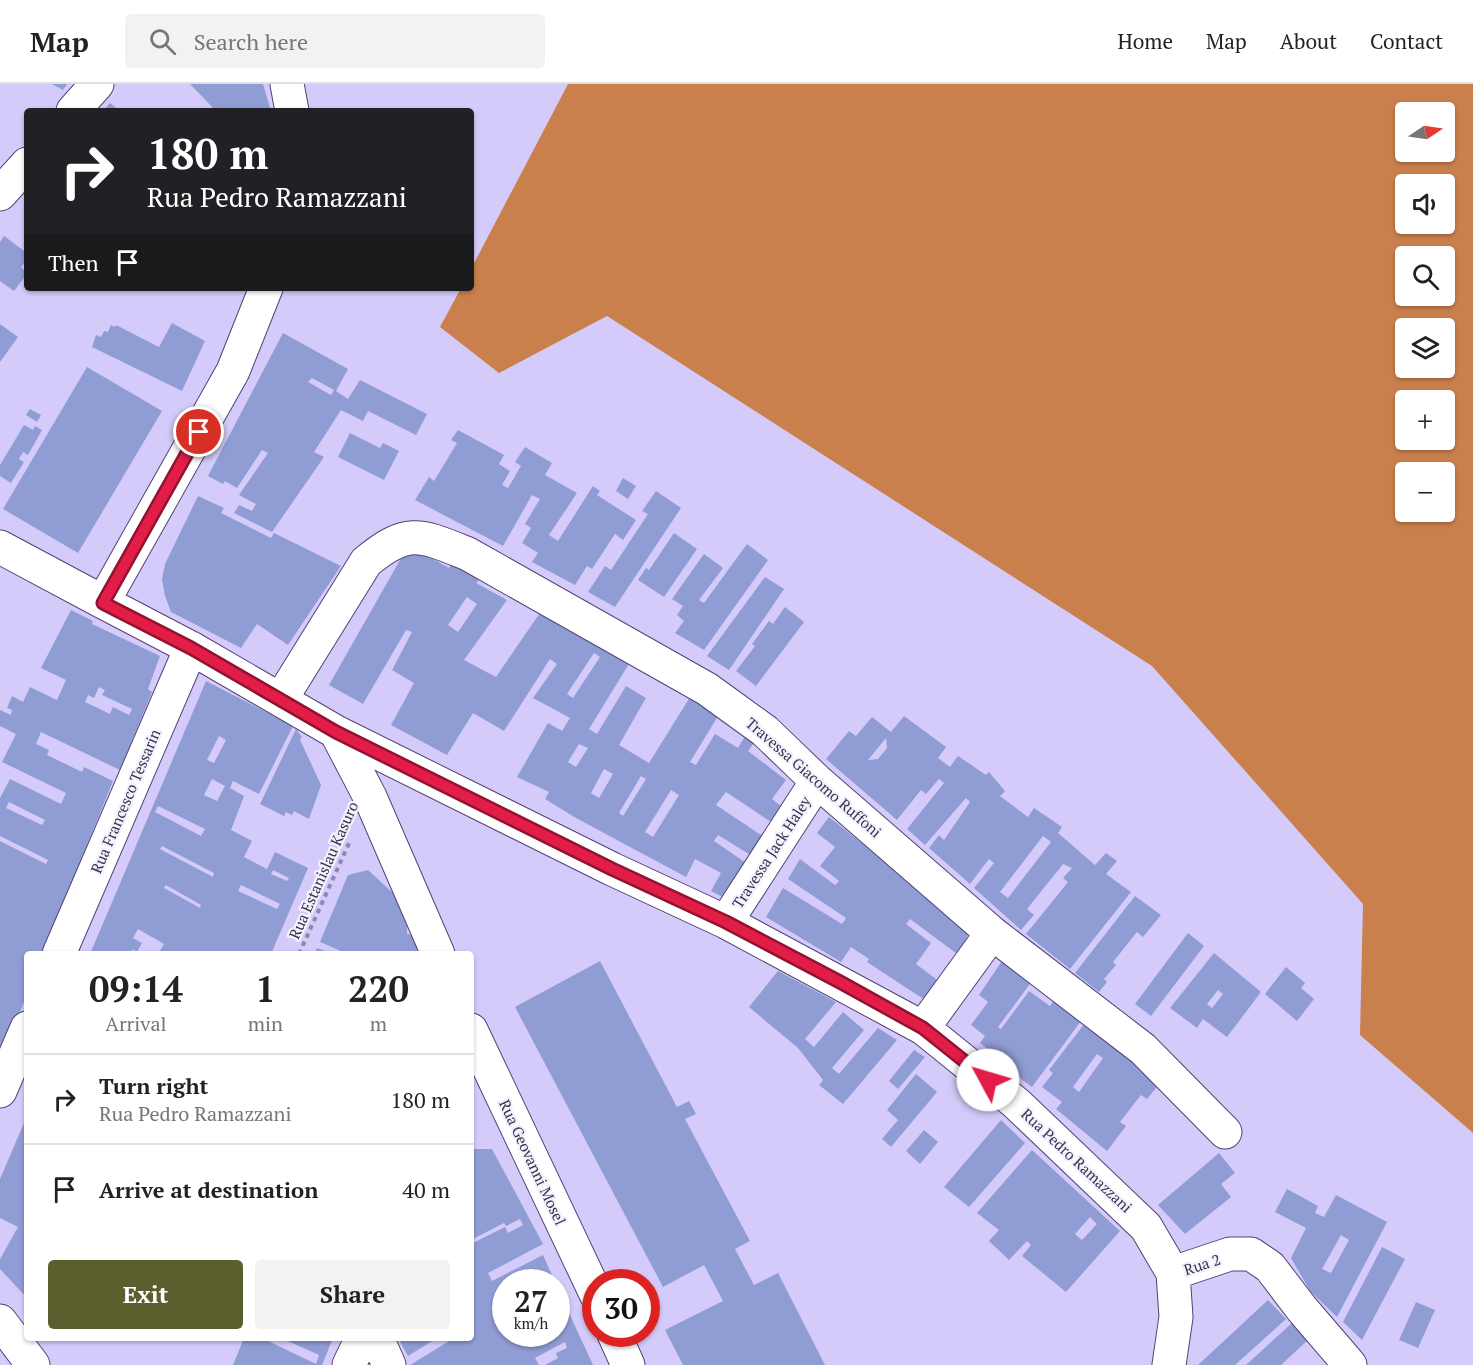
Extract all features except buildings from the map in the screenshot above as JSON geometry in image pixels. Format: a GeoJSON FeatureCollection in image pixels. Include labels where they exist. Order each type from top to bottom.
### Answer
{"type":"FeatureCollection","features":[{"type":"Feature","properties":{"kind":"street"},"geometry":{"type":"LineString","coordinates":[[76,108],[97,84]]}},
{"type":"Feature","properties":{"kind":"street"},"geometry":{"type":"LineString","coordinates":[[287,84],[291,108]]}},
{"type":"Feature","properties":{"kind":"street"},"geometry":{"type":"LineString","coordinates":[[0,194],[24,167]]}},
{"type":"Feature","properties":{"kind":"street"},"geometry":{"type":"LineString","coordinates":[[103,603],[232,371],[265,291]]}},
{"type":"Feature","properties":{"kind":"street","name":"Travessa Giacomo Ruffoni"},"geometry":{"type":"LineString","coordinates":[[281,699],[366,562],[384,547],[406,537],[430,538],[468,554],[707,690],[765,731],[817,781],[992,933],[1143,1049],[1224,1132]]}},
{"type":"Feature","properties":{"kind":"street","name":"Rua Pedro Ramazzani"},"geometry":{"type":"LineString","coordinates":[[0,547],[191,648],[336,732],[612,869],[726,922],[923,1028],[1016,1103],[1100,1180],[1146,1227],[1173,1273]]}},
{"type":"Feature","properties":{"kind":"street","name":"Rua Francesco Tessarin"},"geometry":{"type":"LineString","coordinates":[[60,951],[191,648]]}},
{"type":"Feature","properties":{"kind":"street"},"geometry":{"type":"LineString","coordinates":[[336,732],[370,796],[437,951]]}},
{"type":"Feature","properties":{"kind":"street","name":"Travessa Jack Haley"},"geometry":{"type":"LineString","coordinates":[[726,922],[817,781]]}},
{"type":"Feature","properties":{"kind":"street"},"geometry":{"type":"LineString","coordinates":[[923,1028],[992,933]]}},
{"type":"Feature","properties":{"kind":"street"},"geometry":{"type":"LineString","coordinates":[[0,1091],[24,1035]]}},
{"type":"Feature","properties":{"kind":"street","name":"Rua Geovanni Mosel"},"geometry":{"type":"LineString","coordinates":[[474,1036],[584,1269]]}},
{"type":"Feature","properties":{"kind":"street"},"geometry":{"type":"LineString","coordinates":[[474,1084],[485,1060]]}},
{"type":"Feature","properties":{"kind":"street","name":"Rua 2"},"geometry":{"type":"LineString","coordinates":[[1173,1273],[1230,1254],[1251,1254],[1270,1267],[1350,1365]]}},
{"type":"Feature","properties":{"kind":"street"},"geometry":{"type":"LineString","coordinates":[[1169,1365],[1176,1317],[1173,1273]]}},
{"type":"Feature","properties":{"kind":"street"},"geometry":{"type":"LineString","coordinates":[[0,1321],[29,1364]]}},
{"type":"Feature","properties":{"kind":"street"},"geometry":{"type":"LineString","coordinates":[[349,1365],[361,1341]]}},
{"type":"Feature","properties":{"kind":"street"},"geometry":{"type":"LineString","coordinates":[[377,1341],[389,1365]]}},
{"type":"Feature","properties":{"kind":"street"},"geometry":{"type":"LineString","coordinates":[[620,1347],[628,1365]]}},
{"type":"Feature","properties":{"kind":"path","name":"Rua Estanislau Kasuro"},"geometry":{"type":"LineString","coordinates":[[300,951],[370,796]]}},
{"type":"Feature","properties":{"kind":"shaded area"},"geometry":{"type":"Polygon","coordinates":[[[568,84],[1473,84],[1473,1133],[1360,1035],[1363,904],[1152,666],[607,316],[499,373],[440,327],[459,291],[474,291],[474,263],[568,84]]]}},
{"type":"Feature","properties":{"kind":"route"},"geometry":{"type":"LineString","coordinates":[[199,432],[103,603],[191,648],[336,732],[612,869],[726,922],[840,982],[923,1028],[988,1080]]}}]}
